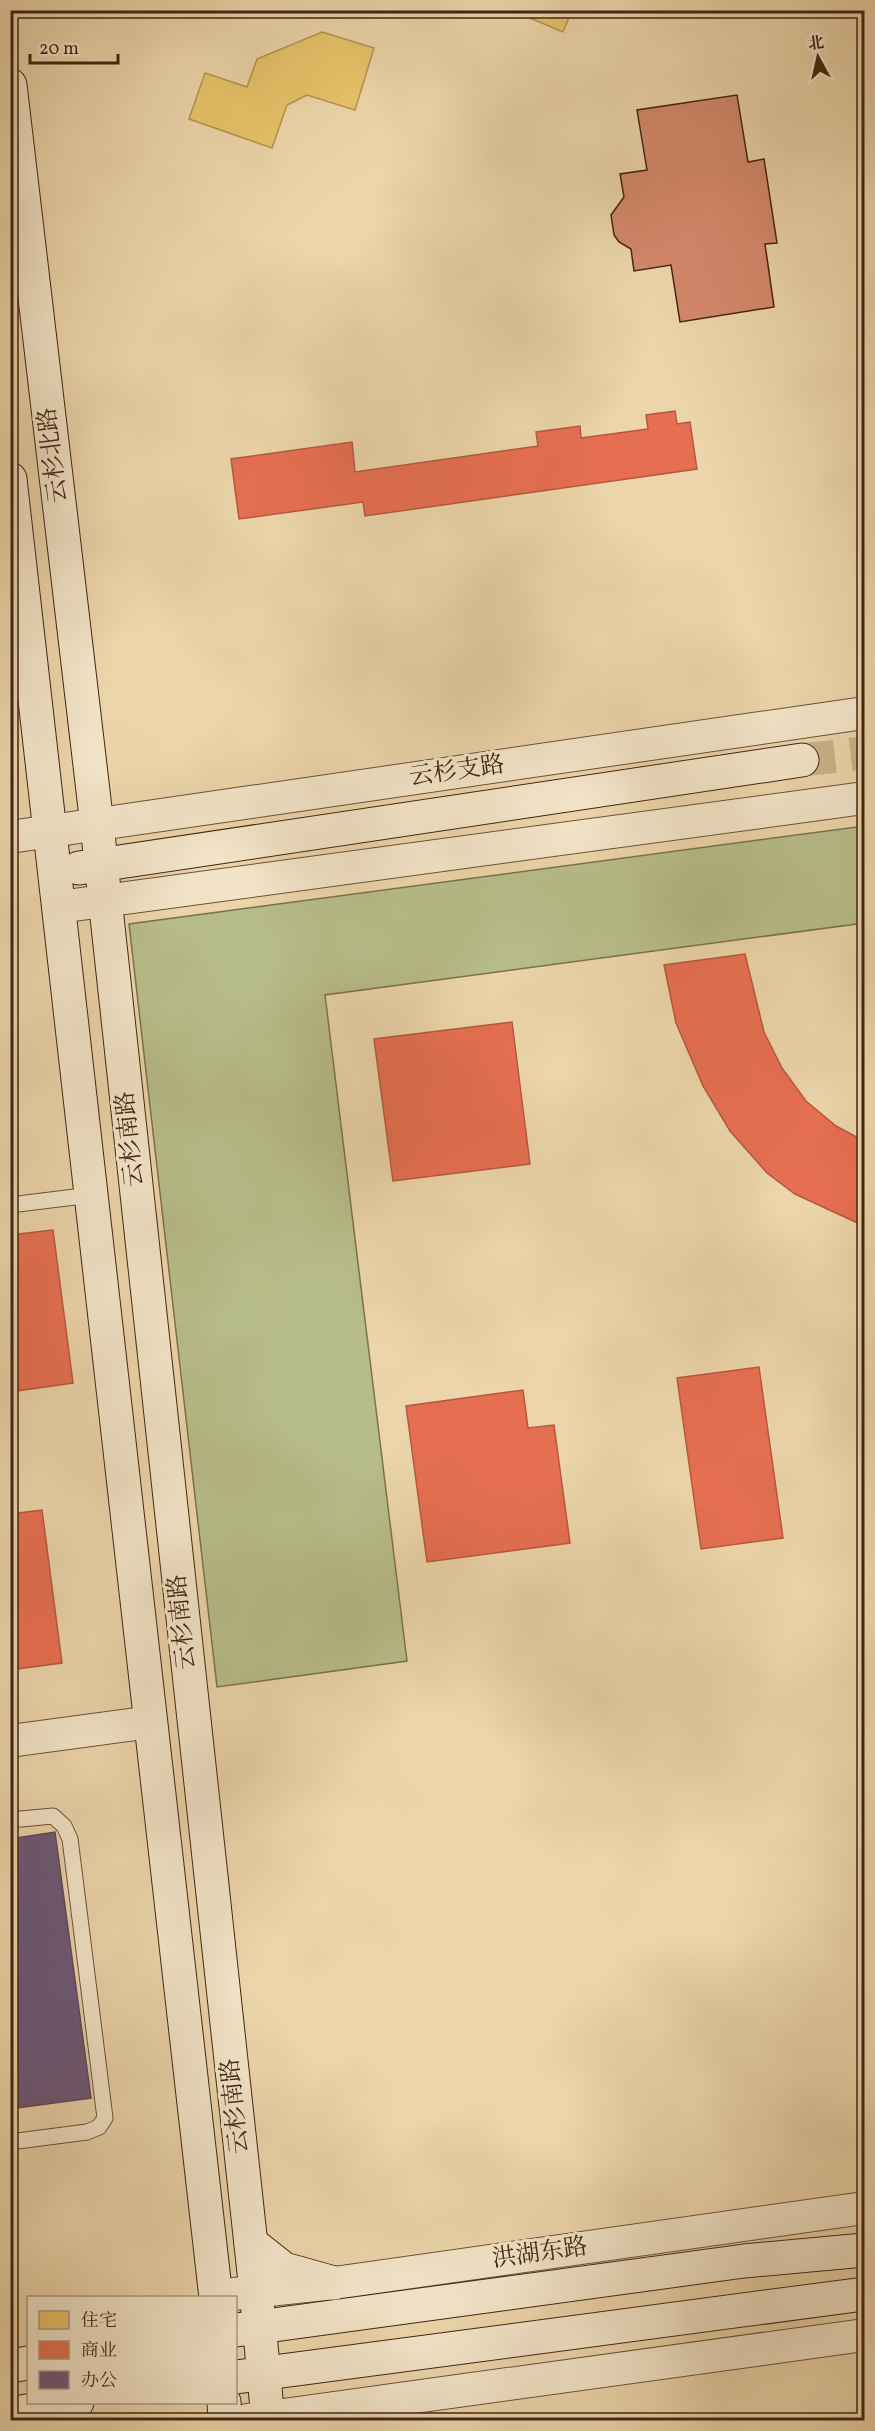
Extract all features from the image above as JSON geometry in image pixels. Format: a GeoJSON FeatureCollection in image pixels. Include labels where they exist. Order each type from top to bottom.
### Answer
{"type":"FeatureCollection","features":[{"type":"Feature","properties":{"kind":"main road","name":"云杉北路"},"geometry":{"type":"LineString","coordinates":[[10,85],[97,825]]}},
{"type":"Feature","properties":{"kind":"main road","name":"云杉北路"},"geometry":{"type":"LineString","coordinates":[[10,479],[50,831]]}},
{"type":"Feature","properties":{"kind":"main road"},"geometry":{"type":"LineString","coordinates":[[55,871],[802,760]]}},
{"type":"Feature","properties":{"kind":"main road","name":"云杉南路"},"geometry":{"type":"LineString","coordinates":[[97,825],[256,2291],[248,2328],[250,2375],[261,2420]]}},
{"type":"Feature","properties":{"kind":"main road","name":"云杉南路"},"geometry":{"type":"LineString","coordinates":[[50,831],[215,2296]]}},
{"type":"Feature","properties":{"kind":"main road"},"geometry":{"type":"LineString","coordinates":[[251,2243],[284,2269],[334,2283]]}},
{"type":"Feature","properties":{"kind":"main road","name":"洪湖东路"},"geometry":{"type":"LineString","coordinates":[[248,2328],[744,2261],[864,2250]]}},
{"type":"Feature","properties":{"kind":"main road"},"geometry":{"type":"LineString","coordinates":[[250,2375],[864,2294]]}},
{"type":"Feature","properties":{"kind":"main road"},"geometry":{"type":"LineString","coordinates":[[10,2366],[27,2363]]}},
{"type":"Feature","properties":{"kind":"main road"},"geometry":{"type":"LineString","coordinates":[[10,2414],[71,2404]]}},
{"type":"Feature","properties":{"kind":"main road"},"geometry":{"type":"LineString","coordinates":[[224,2404],[225,2421]]}},
{"type":"Feature","properties":{"kind":"street","name":"云杉支路"},"geometry":{"type":"LineString","coordinates":[[10,837],[860,717]]}},
{"type":"Feature","properties":{"kind":"street"},"geometry":{"type":"LineString","coordinates":[[59,907],[861,796]]}},
{"type":"Feature","properties":{"kind":"street"},"geometry":{"type":"LineString","coordinates":[[10,1741],[151,1722]]}},
{"type":"Feature","properties":{"kind":"street","name":"洪湖东路"},"geometry":{"type":"LineString","coordinates":[[222,2296],[334,2283],[864,2208]]}},
{"type":"Feature","properties":{"kind":"street"},"geometry":{"type":"LineString","coordinates":[[261,2420],[864,2335]]}},
{"type":"Feature","properties":{"kind":"lane"},"geometry":{"type":"LineString","coordinates":[[10,1205],[91,1195]]}},
{"type":"Feature","properties":{"kind":"lane"},"geometry":{"type":"LineString","coordinates":[[10,1820],[53,1816],[64,1826],[70,1839],[105,2118],[99,2127],[87,2132],[10,2142]]}},
{"type":"Feature","properties":{"kind":"green space"},"geometry":{"type":"Polygon","coordinates":[[[864,826],[864,923],[325,995],[407,1661],[217,1687],[129,924],[864,826]]]}},
{"type":"Feature","properties":{"kind":"building: 住宅"},"geometry":{"type":"Polygon","coordinates":[[[511,10],[572,10],[563,32],[511,10]]]}},
{"type":"Feature","properties":{"kind":"building: 住宅"},"geometry":{"type":"Polygon","coordinates":[[[322,32],[374,48],[355,110],[307,95],[287,105],[272,148],[189,119],[205,73],[247,87],[257,59],[322,32]]]}},
{"type":"Feature","properties":{"kind":"building: 商业"},"geometry":{"type":"Polygon","coordinates":[[[675,411],[677,424],[690,422],[697,469],[365,516],[363,502],[239,519],[231,459],[352,442],[355,472],[538,446],[536,432],[580,426],[581,438],[648,429],[646,415],[675,411]]]}},
{"type":"Feature","properties":{"kind":"building: 商业"},"geometry":{"type":"Polygon","coordinates":[[[745,954],[764,1032],[782,1068],[806,1101],[836,1126],[864,1141],[864,1226],[795,1194],[767,1173],[730,1131],[703,1086],[676,1023],[664,965],[745,954]]]}},
{"type":"Feature","properties":{"kind":"building: 商业"},"geometry":{"type":"Polygon","coordinates":[[[512,1022],[530,1164],[393,1181],[374,1039],[512,1022]]]}},
{"type":"Feature","properties":{"kind":"building: 商业"},"geometry":{"type":"Polygon","coordinates":[[[53,1230],[73,1383],[10,1392],[10,1235],[53,1230]]]}},
{"type":"Feature","properties":{"kind":"building: 商业"},"geometry":{"type":"Polygon","coordinates":[[[759,1367],[783,1538],[701,1549],[677,1378],[759,1367]]]}},
{"type":"Feature","properties":{"kind":"building: 商业"},"geometry":{"type":"Polygon","coordinates":[[[523,1390],[528,1428],[554,1425],[570,1543],[427,1562],[406,1406],[523,1390]]]}},
{"type":"Feature","properties":{"kind":"building: 商业"},"geometry":{"type":"Polygon","coordinates":[[[42,1510],[62,1663],[10,1670],[10,1514],[42,1510]]]}},
{"type":"Feature","properties":{"kind":"building: 办公"},"geometry":{"type":"Polygon","coordinates":[[[55,1832],[91,2098],[10,2109],[10,1839],[55,1832]]]}},
{"type":"Feature","properties":{"kind":"building: 其他"},"geometry":{"type":"Polygon","coordinates":[[[737,95],[748,162],[764,159],[777,243],[765,244],[774,307],[680,322],[671,265],[634,271],[631,249],[619,242],[614,235],[611,215],[624,197],[620,174],[647,170],[637,110],[737,95]]]}},
{"type":"Feature","properties":{"kind":"tunnel"},"geometry":{"type":"LineString","coordinates":[[802,760],[864,753]]}}]}
